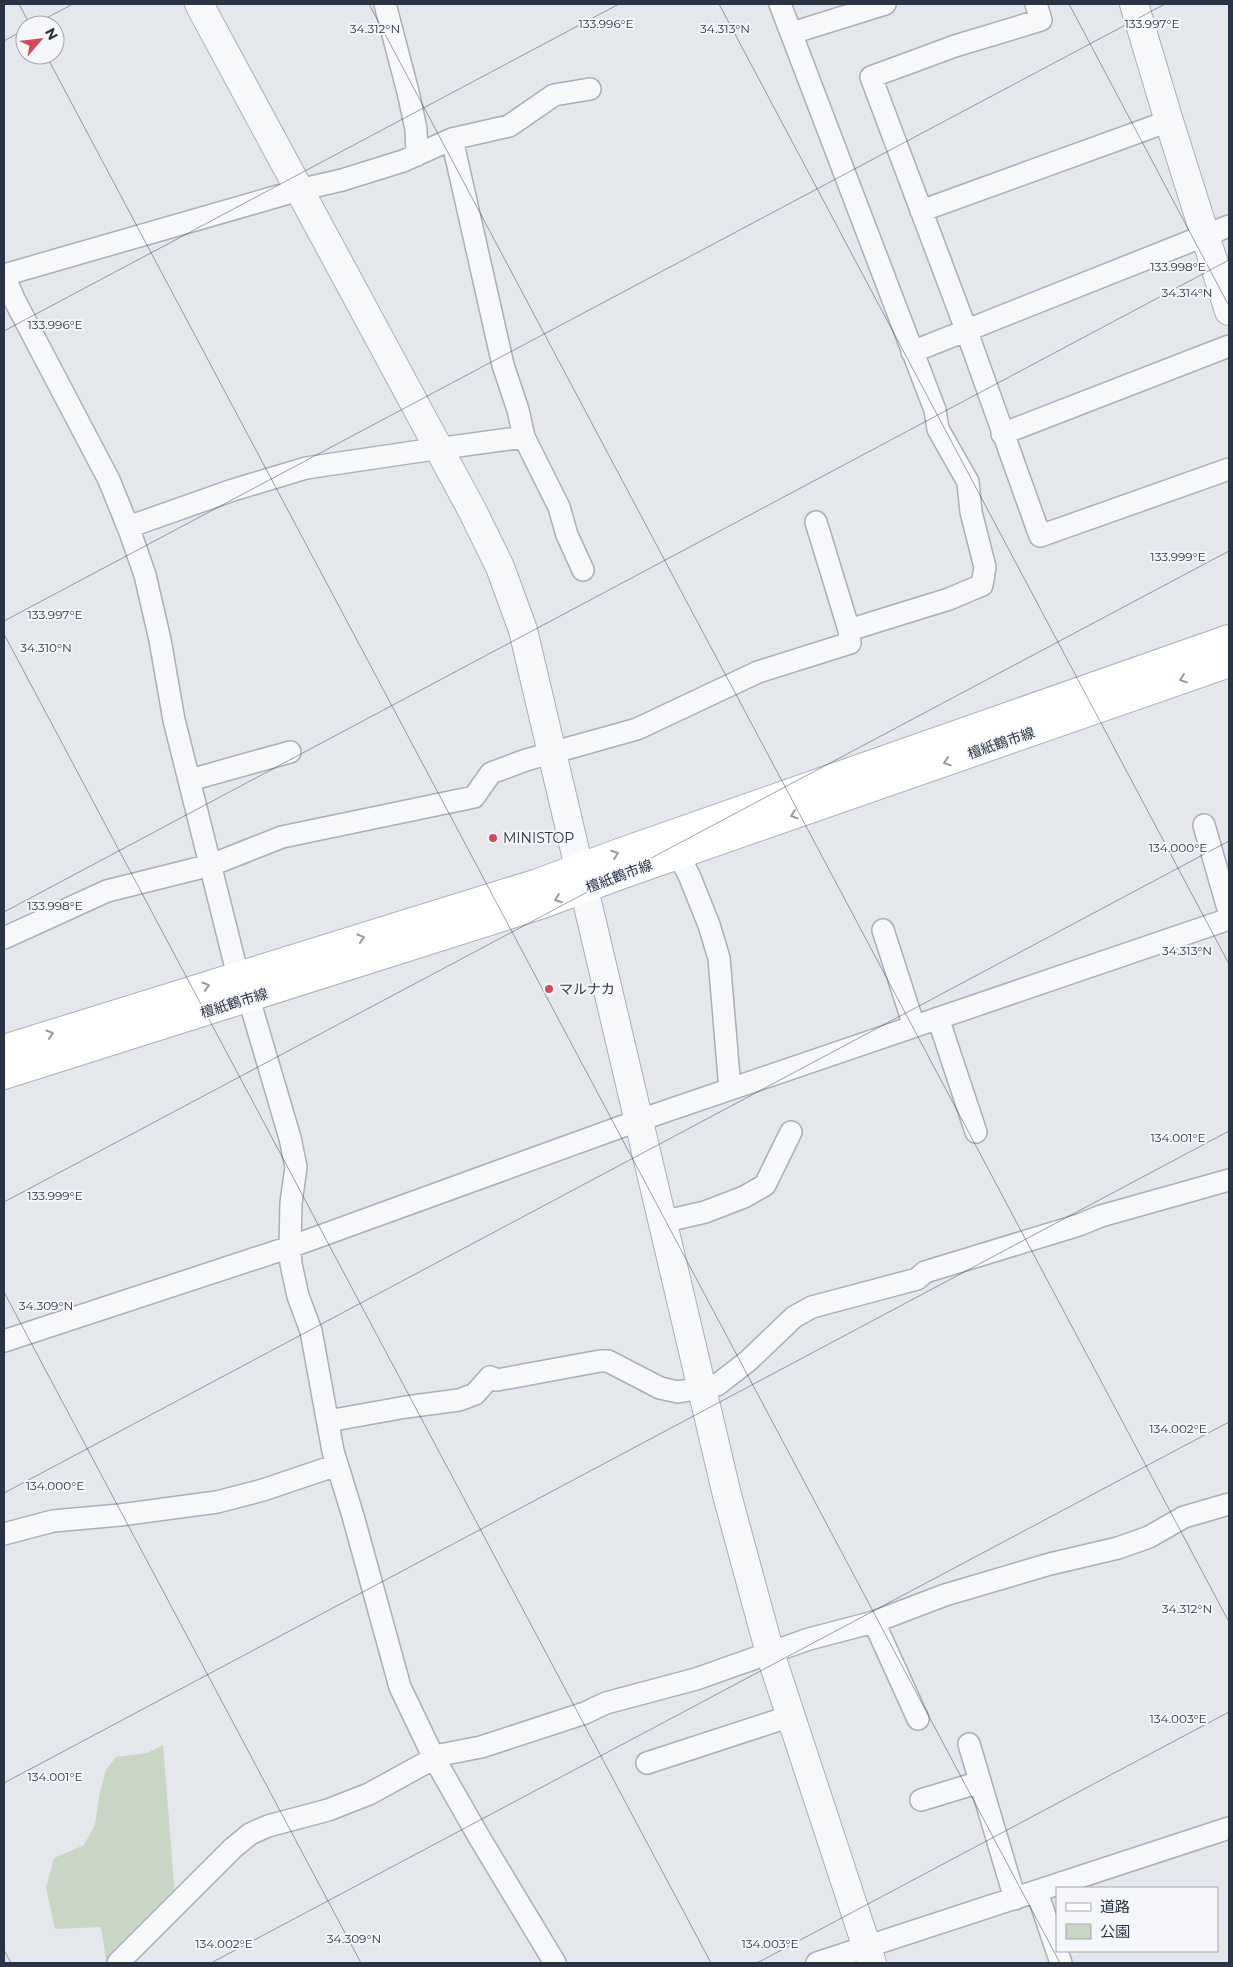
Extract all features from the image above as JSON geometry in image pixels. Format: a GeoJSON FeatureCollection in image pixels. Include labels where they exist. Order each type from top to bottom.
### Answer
{"type":"FeatureCollection","features":[{"type":"Feature","properties":{"kind":"main road","name":"檀紙鶴市線"},"geometry":{"type":"LineString","coordinates":[[582,878],[1229,639]]}},
{"type":"Feature","properties":{"kind":"main road","name":"檀紙鶴市線"},"geometry":{"type":"LineString","coordinates":[[4,1075],[538,884],[582,878],[678,855],[1229,664]]}},
{"type":"Feature","properties":{"kind":"main road","name":"檀紙鶴市線"},"geometry":{"type":"LineString","coordinates":[[4,1049],[244,988]]}},
{"type":"Feature","properties":{"kind":"street"},"geometry":{"type":"LineString","coordinates":[[199,4],[472,510],[503,576],[523,630],[637,1121],[703,1388],[727,1495],[770,1653],[869,1955]]}},
{"type":"Feature","properties":{"kind":"street"},"geometry":{"type":"LineString","coordinates":[[385,4],[416,129],[417,155]]}},
{"type":"Feature","properties":{"kind":"street"},"geometry":{"type":"LineString","coordinates":[[780,4],[935,410],[938,429],[968,482],[971,512],[985,567],[982,585],[949,599],[849,630]]}},
{"type":"Feature","properties":{"kind":"street"},"geometry":{"type":"LineString","coordinates":[[792,33],[885,4]]}},
{"type":"Feature","properties":{"kind":"street"},"geometry":{"type":"LineString","coordinates":[[1036,4],[1040,20],[955,46],[871,77],[967,332],[1040,536],[1229,469]]}},
{"type":"Feature","properties":{"kind":"street"},"geometry":{"type":"LineString","coordinates":[[1134,4],[1169,121],[1218,231],[1229,311]]}},
{"type":"Feature","properties":{"kind":"street"},"geometry":{"type":"LineString","coordinates":[[555,1963],[434,1758],[400,1687],[337,1465],[312,1331],[298,1296],[291,1264],[291,1203],[296,1167],[290,1138],[244,988],[211,865],[174,720],[160,640],[145,576],[109,480],[14,301],[4,276],[299,190],[351,178],[403,161],[452,138],[509,126],[554,95],[590,89]]}},
{"type":"Feature","properties":{"kind":"street"},"geometry":{"type":"LineString","coordinates":[[921,210],[1169,121]]}},
{"type":"Feature","properties":{"kind":"street"},"geometry":{"type":"LineString","coordinates":[[452,138],[473,226],[494,329],[524,437],[556,500],[567,534],[583,570]]}},
{"type":"Feature","properties":{"kind":"street"},"geometry":{"type":"LineString","coordinates":[[912,352],[967,332],[985,323],[1218,231]]}},
{"type":"Feature","properties":{"kind":"street"},"geometry":{"type":"LineString","coordinates":[[1002,434],[1229,346]]}},
{"type":"Feature","properties":{"kind":"street"},"geometry":{"type":"LineString","coordinates":[[128,528],[233,490],[306,468],[524,437]]}},
{"type":"Feature","properties":{"kind":"street"},"geometry":{"type":"LineString","coordinates":[[4,938],[107,891],[211,865],[282,837],[474,797],[491,773],[526,760],[637,729],[758,672],[850,643],[849,630],[816,522]]}},
{"type":"Feature","properties":{"kind":"street"},"geometry":{"type":"LineString","coordinates":[[190,780],[290,752]]}},
{"type":"Feature","properties":{"kind":"street"},"geometry":{"type":"LineString","coordinates":[[1204,825],[1229,912]]}},
{"type":"Feature","properties":{"kind":"street"},"geometry":{"type":"LineString","coordinates":[[678,855],[709,925],[719,958],[730,1089]]}},
{"type":"Feature","properties":{"kind":"street"},"geometry":{"type":"LineString","coordinates":[[4,1341],[290,1247],[637,1121],[1229,919]]}},
{"type":"Feature","properties":{"kind":"street"},"geometry":{"type":"LineString","coordinates":[[883,930],[914,1026]]}},
{"type":"Feature","properties":{"kind":"street"},"geometry":{"type":"LineString","coordinates":[[938,1018],[976,1132]]}},
{"type":"Feature","properties":{"kind":"street"},"geometry":{"type":"LineString","coordinates":[[662,1222],[705,1212],[744,1197],[766,1185],[790,1132]]}},
{"type":"Feature","properties":{"kind":"street"},"geometry":{"type":"LineString","coordinates":[[328,1421],[459,1400],[475,1394],[490,1377],[497,1380],[600,1361],[608,1361],[660,1388],[678,1392],[717,1385],[748,1361],[794,1317],[812,1307],[917,1280],[925,1272],[1079,1225],[1100,1216],[1229,1180]]}},
{"type":"Feature","properties":{"kind":"street"},"geometry":{"type":"LineString","coordinates":[[4,1534],[53,1521],[120,1516],[217,1502],[263,1490],[337,1465]]}},
{"type":"Feature","properties":{"kind":"street"},"geometry":{"type":"LineString","coordinates":[[118,1963],[174,1905],[250,1834],[268,1826],[328,1810],[369,1794],[434,1758],[481,1747],[585,1713],[606,1703],[696,1679],[810,1639],[874,1622],[945,1595],[1050,1564],[1118,1548],[1149,1537],[1184,1517],[1229,1504]]}},
{"type":"Feature","properties":{"kind":"street"},"geometry":{"type":"LineString","coordinates":[[874,1622],[918,1719]]}},
{"type":"Feature","properties":{"kind":"street"},"geometry":{"type":"LineString","coordinates":[[648,1763],[791,1716]]}},
{"type":"Feature","properties":{"kind":"street"},"geometry":{"type":"LineString","coordinates":[[969,1744],[1015,1899]]}},
{"type":"Feature","properties":{"kind":"street"},"geometry":{"type":"LineString","coordinates":[[921,1800],[980,1782]]}},
{"type":"Feature","properties":{"kind":"street"},"geometry":{"type":"LineString","coordinates":[[817,1963],[869,1955],[1015,1899],[1229,1828]]}},
{"type":"Feature","properties":{"kind":"street"},"geometry":{"type":"LineString","coordinates":[[1037,1892],[1056,1948]]}},
{"type":"Feature","properties":{"kind":"green space"},"geometry":{"type":"Polygon","coordinates":[[[163,1745],[175,1896],[115,1958],[106,1959],[101,1927],[55,1929],[46,1888],[54,1858],[84,1845],[95,1825],[100,1792],[106,1770],[116,1757],[147,1753],[163,1745]]]}},
{"type":"Feature","properties":{"kind":"place","name":"MINISTOP"},"geometry":{"type":"Point","coordinates":[493,838]}},
{"type":"Feature","properties":{"kind":"place","name":"マルナカ"},"geometry":{"type":"Point","coordinates":[549,989]}}]}
